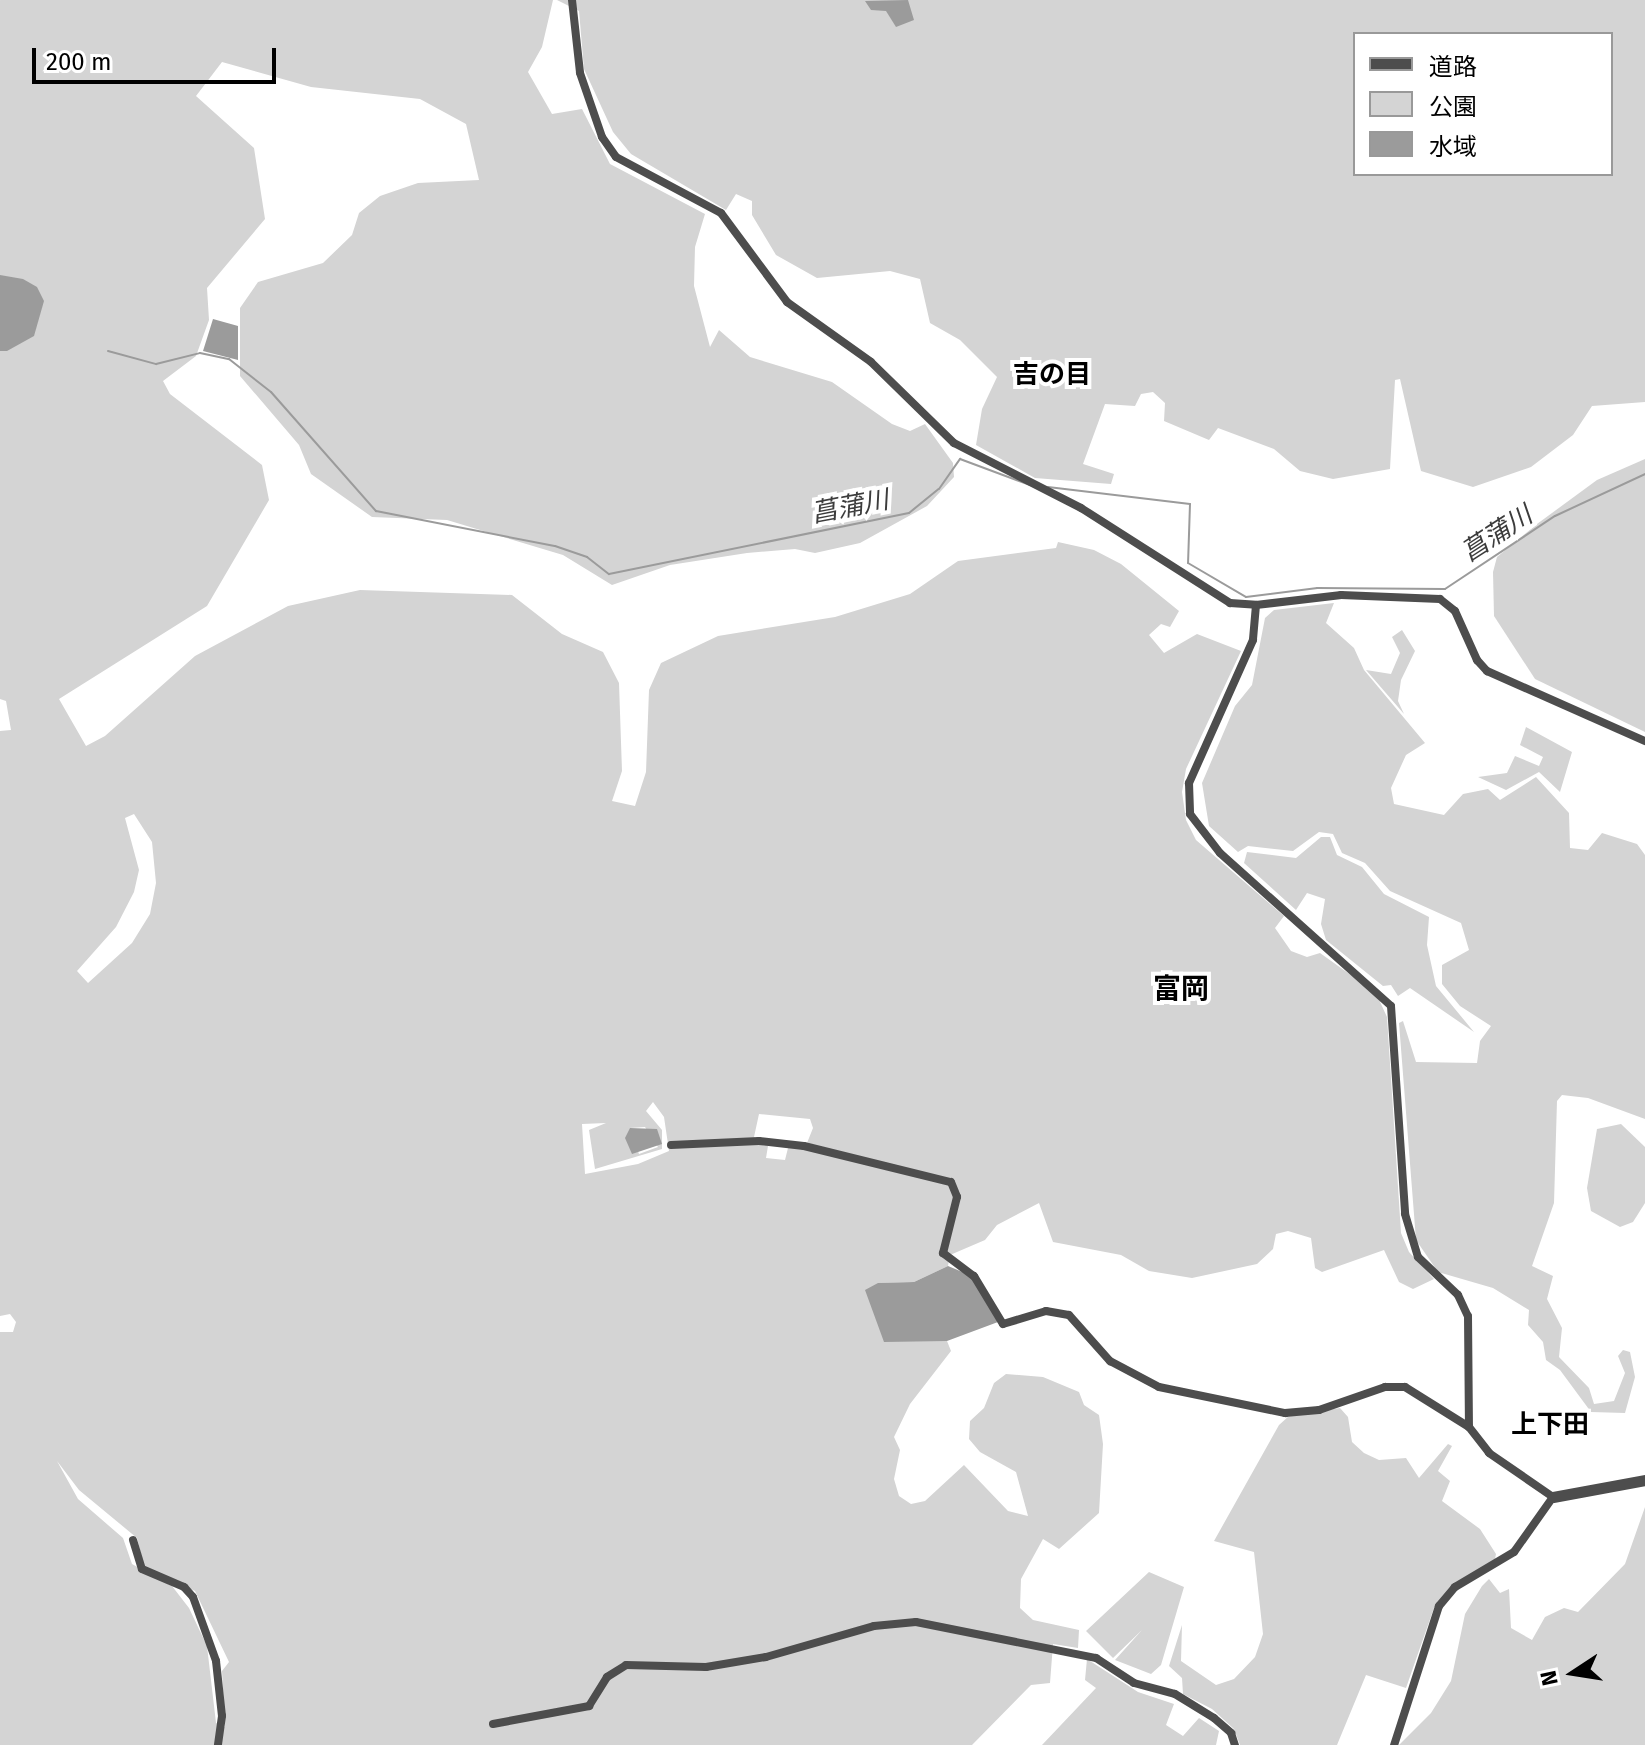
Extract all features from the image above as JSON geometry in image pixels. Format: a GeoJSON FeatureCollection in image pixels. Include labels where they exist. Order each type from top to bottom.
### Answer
{"type":"FeatureCollection","features":[{"type":"Feature","properties":{"kind":"street"},"geometry":{"type":"LineString","coordinates":[[572,0],[580,73],[602,137],[623,164],[721,213],[787,302],[871,362],[954,443],[1081,508],[1220,598],[1256,605],[1341,595],[1440,599],[1455,611],[1473,654],[1487,671],[1645,741]]}},
{"type":"Feature","properties":{"kind":"street"},"geometry":{"type":"LineString","coordinates":[[1256,605],[1253,640],[1193,771],[1188,806],[1201,833],[1220,853],[1391,1006],[1407,1226],[1418,1257],[1458,1295],[1468,1316],[1469,1427]]}},
{"type":"Feature","properties":{"kind":"street"},"geometry":{"type":"LineString","coordinates":[[671,1145],[759,1141],[804,1146],[951,1182],[957,1197],[943,1253],[974,1276],[1003,1324],[1046,1311],[1069,1315],[1110,1361],[1159,1387],[1285,1413],[1319,1410],[1385,1387],[1405,1387],[1469,1427],[1489,1453],[1553,1497]]}},
{"type":"Feature","properties":{"kind":"street"},"geometry":{"type":"LineString","coordinates":[[1394,1745],[1439,1606],[1455,1587],[1514,1552],[1553,1497],[1645,1480]]}},
{"type":"Feature","properties":{"kind":"street"},"geometry":{"type":"LineString","coordinates":[[133,1540],[142,1569],[184,1587],[193,1597],[216,1661],[222,1716],[218,1745]]}},
{"type":"Feature","properties":{"kind":"street"},"geometry":{"type":"LineString","coordinates":[[493,1724],[589,1706],[607,1677],[626,1665],[706,1667],[766,1657],[874,1626],[916,1622],[1096,1658],[1134,1683],[1175,1694],[1214,1718],[1231,1733],[1235,1745]]}},
{"type":"Feature","properties":{"kind":"green space"},"geometry":{"type":"Polygon","coordinates":[[[0,0],[553,0],[542,47],[528,72],[552,114],[582,109],[610,164],[705,214],[695,247],[694,286],[710,347],[719,330],[750,357],[832,382],[892,424],[910,431],[925,424],[953,463],[954,477],[927,506],[860,543],[815,553],[795,549],[670,565],[612,585],[563,555],[447,520],[372,517],[311,474],[299,445],[240,376],[240,308],[258,282],[323,263],[352,235],[359,213],[380,196],[418,183],[479,180],[466,124],[420,99],[311,87],[222,62],[196,96],[254,148],[265,219],[207,288],[209,320],[196,356],[163,381],[170,394],[262,465],[269,500],[207,606],[59,699],[86,746],[105,736],[195,656],[288,606],[360,590],[512,595],[562,634],[603,652],[619,683],[622,771],[612,801],[635,806],[646,772],[649,690],[661,663],[718,636],[835,617],[910,594],[958,561],[1056,548],[1058,542],[1094,550],[1121,564],[1179,611],[1170,627],[1161,624],[1149,635],[1164,653],[1197,634],[1241,651],[1186,769],[1182,792],[1186,820],[1196,840],[1284,916],[1275,928],[1291,951],[1307,957],[1320,953],[1376,993],[1387,1017],[1401,1233],[1409,1252],[1434,1279],[1413,1289],[1399,1282],[1384,1250],[1322,1272],[1315,1268],[1311,1238],[1288,1231],[1276,1234],[1273,1249],[1257,1264],[1192,1278],[1149,1271],[1121,1255],[1053,1242],[1039,1203],[997,1225],[985,1240],[950,1255],[948,1266],[914,1282],[878,1283],[918,1339],[947,1341],[951,1351],[910,1404],[894,1437],[900,1450],[894,1479],[899,1496],[911,1504],[925,1501],[964,1465],[1008,1511],[1028,1516],[1016,1472],[980,1452],[969,1439],[970,1421],[984,1408],[994,1383],[1006,1374],[1043,1377],[1079,1392],[1084,1405],[1099,1415],[1103,1444],[1099,1513],[1059,1549],[1043,1539],[1021,1579],[1020,1608],[1033,1620],[1079,1630],[1078,1648],[1053,1644],[1050,1683],[1031,1685],[972,1745],[0,1745],[0,1332],[13,1332],[16,1322],[10,1314],[0,1316],[0,731],[11,730],[6,701],[0,699],[0,0]],[[134,814],[125,818],[139,870],[134,892],[116,927],[77,971],[88,983],[132,943],[150,914],[156,883],[152,842],[134,814]],[[653,1102],[646,1111],[662,1130],[662,1149],[595,1169],[589,1130],[606,1123],[582,1124],[585,1174],[638,1164],[669,1151],[664,1117],[653,1102]],[[759,1114],[754,1137],[768,1146],[766,1158],[785,1160],[788,1148],[807,1143],[813,1128],[810,1119],[759,1114]],[[645,1127],[630,1128],[639,1154],[658,1147],[645,1127]],[[57,1461],[78,1499],[123,1538],[132,1564],[172,1586],[189,1608],[207,1646],[216,1723],[225,1727],[222,1671],[229,1662],[195,1591],[144,1566],[137,1538],[79,1490],[57,1461]]]}},
{"type":"Feature","properties":{"kind":"green space"},"geometry":{"type":"Polygon","coordinates":[[[557,0],[1645,0],[1645,402],[1592,406],[1573,435],[1531,467],[1473,487],[1421,471],[1400,379],[1395,380],[1390,469],[1333,479],[1300,471],[1274,449],[1218,428],[1209,440],[1164,421],[1165,403],[1153,392],[1141,394],[1135,406],[1105,404],[1083,464],[1114,474],[1111,484],[1035,478],[976,445],[982,409],[997,377],[960,340],[930,323],[920,279],[890,271],[817,278],[776,255],[752,215],[752,201],[736,194],[726,210],[631,154],[613,132],[584,69],[579,11],[557,0]]]}},
{"type":"Feature","properties":{"kind":"green space"},"geometry":{"type":"Polygon","coordinates":[[[1645,459],[1645,732],[1535,679],[1494,616],[1493,572],[1497,557],[1537,524],[1597,480],[1645,459]]]}},
{"type":"Feature","properties":{"kind":"green space"},"geometry":{"type":"Polygon","coordinates":[[[1334,603],[1326,623],[1354,648],[1364,670],[1425,743],[1406,755],[1391,788],[1394,804],[1444,815],[1463,794],[1488,789],[1500,800],[1536,777],[1569,813],[1570,848],[1588,850],[1602,833],[1637,844],[1645,855],[1645,1119],[1588,1098],[1562,1095],[1557,1101],[1554,1203],[1532,1266],[1553,1276],[1547,1299],[1562,1328],[1559,1357],[1589,1388],[1594,1404],[1614,1401],[1625,1373],[1618,1356],[1623,1350],[1630,1352],[1635,1377],[1625,1413],[1591,1412],[1560,1370],[1546,1360],[1543,1342],[1528,1325],[1529,1310],[1493,1288],[1438,1272],[1416,1240],[1399,1023],[1403,1021],[1416,1062],[1477,1063],[1480,1041],[1491,1026],[1460,1006],[1442,984],[1442,965],[1469,950],[1461,923],[1390,891],[1365,863],[1342,853],[1333,834],[1319,832],[1293,851],[1248,846],[1238,852],[1209,826],[1202,783],[1235,706],[1252,685],[1265,618],[1274,610],[1334,603]]]}},
{"type":"Feature","properties":{"kind":"green space"},"geometry":{"type":"Polygon","coordinates":[[[1402,630],[1415,651],[1401,680],[1398,701],[1404,714],[1366,670],[1391,674],[1400,653],[1392,637],[1402,630]]]}},
{"type":"Feature","properties":{"kind":"green space"},"geometry":{"type":"Polygon","coordinates":[[[1526,727],[1572,752],[1560,792],[1539,772],[1506,790],[1478,777],[1507,773],[1515,756],[1539,766],[1543,757],[1520,745],[1526,727]]]}},
{"type":"Feature","properties":{"kind":"green space"},"geometry":{"type":"Polygon","coordinates":[[[1321,837],[1330,837],[1337,855],[1362,867],[1384,894],[1429,917],[1427,945],[1436,986],[1474,1032],[1410,988],[1398,996],[1391,985],[1383,986],[1326,940],[1321,924],[1325,899],[1307,893],[1296,910],[1244,863],[1247,852],[1296,858],[1321,837]]]}},
{"type":"Feature","properties":{"kind":"green space"},"geometry":{"type":"Polygon","coordinates":[[[1621,1124],[1645,1147],[1645,1203],[1633,1222],[1620,1227],[1591,1211],[1587,1188],[1597,1129],[1621,1124]]]}},
{"type":"Feature","properties":{"kind":"green space"},"geometry":{"type":"Polygon","coordinates":[[[1340,1408],[1348,1417],[1352,1442],[1364,1453],[1379,1460],[1406,1458],[1419,1478],[1448,1444],[1452,1446],[1438,1471],[1450,1481],[1442,1501],[1480,1529],[1496,1554],[1494,1564],[1458,1582],[1435,1605],[1406,1688],[1366,1675],[1337,1745],[1240,1745],[1234,1729],[1212,1709],[1183,1694],[1182,1678],[1169,1666],[1182,1625],[1181,1661],[1216,1685],[1234,1679],[1255,1657],[1263,1634],[1254,1552],[1214,1541],[1279,1425],[1289,1416],[1340,1408]]]}},
{"type":"Feature","properties":{"kind":"green space"},"geometry":{"type":"Polygon","coordinates":[[[1645,1507],[1645,1745],[1399,1745],[1431,1713],[1451,1681],[1465,1614],[1489,1579],[1500,1593],[1509,1589],[1511,1628],[1532,1640],[1545,1617],[1564,1608],[1578,1612],[1625,1564],[1645,1507]]]}},
{"type":"Feature","properties":{"kind":"green space"},"geometry":{"type":"Polygon","coordinates":[[[1149,1572],[1184,1587],[1161,1665],[1151,1674],[1115,1660],[1142,1630],[1113,1658],[1086,1631],[1149,1572]]]}},
{"type":"Feature","properties":{"kind":"green space"},"geometry":{"type":"Polygon","coordinates":[[[1087,1659],[1138,1692],[1174,1704],[1166,1725],[1183,1736],[1199,1718],[1219,1731],[1216,1745],[1042,1745],[1096,1688],[1085,1680],[1087,1659]]]}},
{"type":"Feature","properties":{"kind":"water"},"geometry":{"type":"Polygon","coordinates":[[[908,0],[914,20],[896,27],[886,11],[871,10],[865,1],[908,0]]]}},
{"type":"Feature","properties":{"kind":"water"},"geometry":{"type":"Polygon","coordinates":[[[0,275],[23,279],[37,287],[44,301],[34,336],[7,351],[0,351],[0,275]]]}},
{"type":"Feature","properties":{"kind":"water"},"geometry":{"type":"Polygon","coordinates":[[[213,319],[238,326],[238,360],[203,351],[213,319]]]}},
{"type":"Feature","properties":{"kind":"water"},"geometry":{"type":"Polygon","coordinates":[[[630,1128],[657,1129],[662,1144],[632,1154],[625,1138],[630,1128]]]}},
{"type":"Feature","properties":{"kind":"water"},"geometry":{"type":"Polygon","coordinates":[[[948,1266],[972,1276],[998,1322],[947,1341],[884,1342],[865,1290],[878,1283],[914,1282],[948,1266]]]}},
{"type":"Feature","properties":{"kind":"waterway","name":"菖蒲川"},"geometry":{"type":"LineString","coordinates":[[108,351],[156,364],[200,353],[229,359],[271,392],[376,511],[555,546],[587,557],[609,574],[909,513],[939,489],[960,459],[1030,485]]}},
{"type":"Feature","properties":{"kind":"waterway","name":"菖蒲川"},"geometry":{"type":"LineString","coordinates":[[1048,487],[1190,504],[1188,563],[1246,597],[1317,588],[1445,589],[1555,516],[1645,474]]}},
{"type":"Feature","properties":{"kind":"district","name":"吉の目"},"geometry":{"type":"Point","coordinates":[1052,375]}},
{"type":"Feature","properties":{"kind":"district","name":"富岡"},"geometry":{"type":"Point","coordinates":[1181,989]}},
{"type":"Feature","properties":{"kind":"district","name":"上下田"},"geometry":{"type":"Point","coordinates":[1550,1425]}}]}
